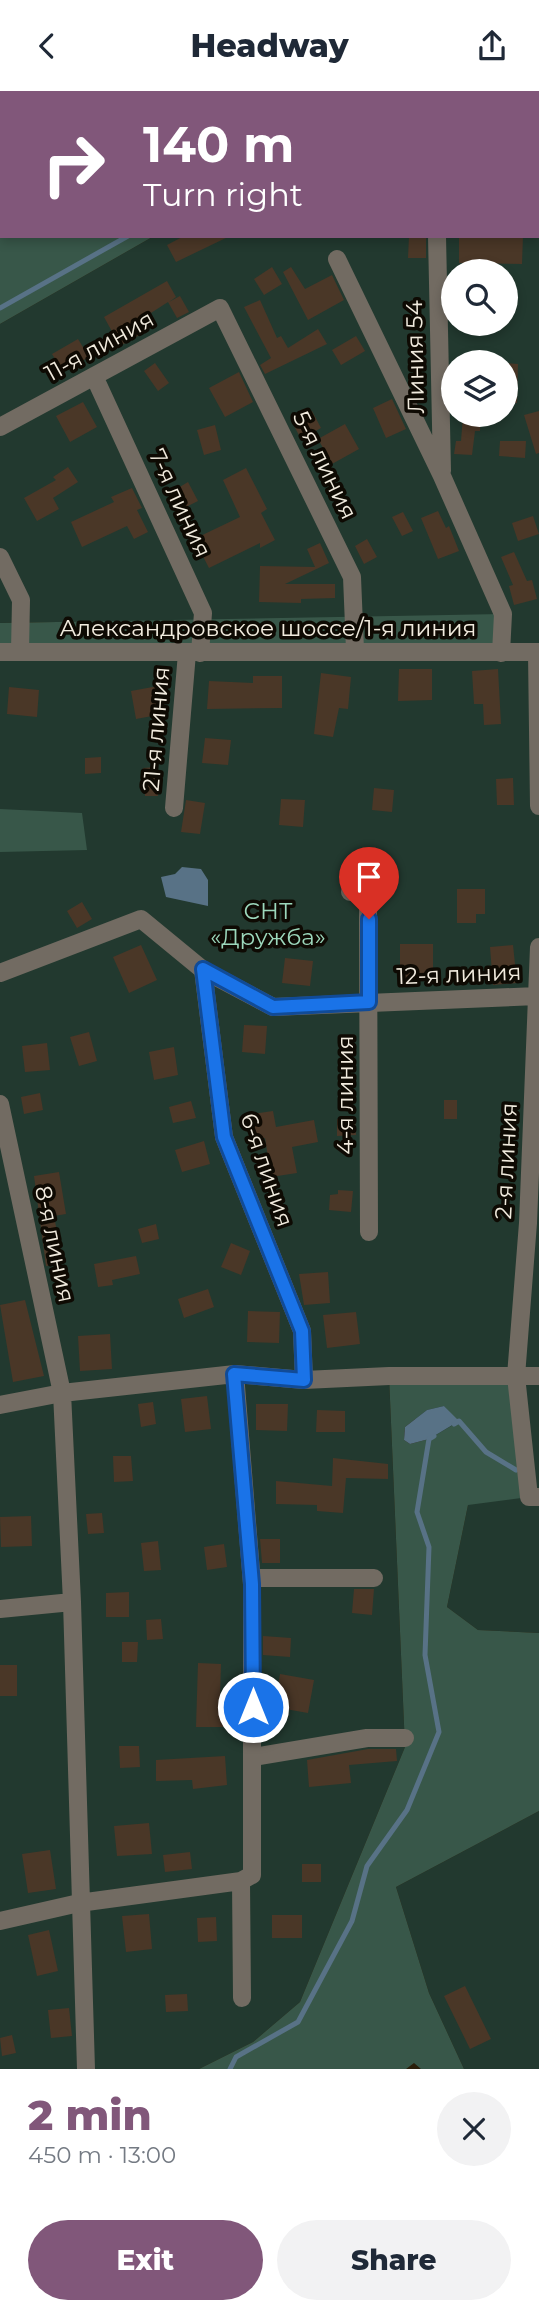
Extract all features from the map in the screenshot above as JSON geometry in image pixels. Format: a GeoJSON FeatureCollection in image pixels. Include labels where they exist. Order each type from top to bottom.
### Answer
{"type":"FeatureCollection","features":[{"type":"Feature","properties":{"kind":"street","name":"Линия 54"},"geometry":{"type":"LineString","coordinates":[[438,238],[442,476]]}},
{"type":"Feature","properties":{"kind":"street"},"geometry":{"type":"LineString","coordinates":[[337,259],[442,476],[503,614],[501,653]]}},
{"type":"Feature","properties":{"kind":"street","name":"11-я линия"},"geometry":{"type":"LineString","coordinates":[[0,428],[220,308]]}},
{"type":"Feature","properties":{"kind":"street","name":"5-я линия"},"geometry":{"type":"LineString","coordinates":[[220,308],[352,577],[355,650]]}},
{"type":"Feature","properties":{"kind":"street","name":"7-я линия"},"geometry":{"type":"LineString","coordinates":[[94,376],[204,613],[193,653]]}},
{"type":"Feature","properties":{"kind":"street"},"geometry":{"type":"LineString","coordinates":[[0,557],[21,600],[20,652]]}},
{"type":"Feature","properties":{"kind":"street","name":"Александровское шоссе/1-я линия"},"geometry":{"type":"LineString","coordinates":[[0,652],[538,652]]}},
{"type":"Feature","properties":{"kind":"street"},"geometry":{"type":"LineString","coordinates":[[538,652],[539,806]]}},
{"type":"Feature","properties":{"kind":"street","name":"21-я линия"},"geometry":{"type":"LineString","coordinates":[[174,808],[193,653]]}},
{"type":"Feature","properties":{"kind":"street","name":"4-я линия"},"geometry":{"type":"LineString","coordinates":[[350,892],[368,892],[369,1231]]}},
{"type":"Feature","properties":{"kind":"street","name":"12-я линия"},"geometry":{"type":"LineString","coordinates":[[0,973],[141,919],[203,969],[273,1007],[537,996]]}},
{"type":"Feature","properties":{"kind":"street","name":"2-я линия"},"geometry":{"type":"LineString","coordinates":[[534,1497],[516,1376],[528,1223],[539,947]]}},
{"type":"Feature","properties":{"kind":"street","name":"6-я линия"},"geometry":{"type":"LineString","coordinates":[[203,969],[224,1137],[302,1331],[304,1380]]}},
{"type":"Feature","properties":{"kind":"street","name":"8-я линия"},"geometry":{"type":"LineString","coordinates":[[0,1104],[62,1393],[72,1602],[86,2069]]}},
{"type":"Feature","properties":{"kind":"street"},"geometry":{"type":"LineString","coordinates":[[0,1921],[79,1903],[241,1881],[252,1875],[251,1578],[234,1374]]}},
{"type":"Feature","properties":{"kind":"street"},"geometry":{"type":"LineString","coordinates":[[0,1405],[62,1393],[234,1374],[304,1380],[389,1376],[539,1376]]}},
{"type":"Feature","properties":{"kind":"street"},"geometry":{"type":"LineString","coordinates":[[251,1578],[374,1578]]}},
{"type":"Feature","properties":{"kind":"street"},"geometry":{"type":"LineString","coordinates":[[0,1609],[72,1602]]}},
{"type":"Feature","properties":{"kind":"street"},"geometry":{"type":"LineString","coordinates":[[253,1757],[367,1738],[405,1738]]}},
{"type":"Feature","properties":{"kind":"street"},"geometry":{"type":"LineString","coordinates":[[241,1881],[242,1998]]}},
{"type":"Feature","properties":{"kind":"green space"},"geometry":{"type":"Polygon","coordinates":[[[0,238],[150,238],[0,324],[0,238]]]}},
{"type":"Feature","properties":{"kind":"green space","name":"СНТ «Дружба»"},"geometry":{"type":"Polygon","coordinates":[[[150,238],[539,238],[539,1633],[478,1630],[447,1607],[468,1505],[389,1376],[405,1747],[300,2002],[253,2042],[199,2069],[0,2069],[0,653],[126,621],[0,623],[0,324],[150,238]]]}},
{"type":"Feature","properties":{"kind":"green space"},"geometry":{"type":"Polygon","coordinates":[[[503,614],[501,653],[0,653],[0,623],[503,614]]]}},
{"type":"Feature","properties":{"kind":"green space"},"geometry":{"type":"Polygon","coordinates":[[[0,809],[82,813],[87,850],[0,852],[0,809]]]}},
{"type":"Feature","properties":{"kind":"green space"},"geometry":{"type":"Polygon","coordinates":[[[389,1376],[516,1376],[529,1497],[468,1505],[447,1607],[478,1630],[539,1633],[539,1811],[396,1887],[429,1993],[464,2069],[421,2069],[414,2063],[406,2069],[199,2069],[253,2042],[300,2002],[405,1747],[389,1376]],[[444,1406],[427,1410],[405,1427],[404,1440],[410,1444],[429,1439],[458,1422],[444,1406]]]}},
{"type":"Feature","properties":{"kind":"green space"},"geometry":{"type":"Polygon","coordinates":[[[539,1811],[539,2069],[464,2069],[429,1993],[396,1887],[539,1811]]]}},
{"type":"Feature","properties":{"kind":"water"},"geometry":{"type":"Polygon","coordinates":[[[182,867],[201,869],[208,880],[208,906],[166,897],[161,877],[175,874],[182,867]]]}},
{"type":"Feature","properties":{"kind":"water"},"geometry":{"type":"Polygon","coordinates":[[[444,1406],[459,1421],[429,1439],[410,1444],[404,1440],[405,1427],[427,1410],[444,1406]]]}},
{"type":"Feature","properties":{"kind":"building"},"geometry":{"type":"Polygon","coordinates":[[[180,238],[226,238],[176,262],[167,245],[180,238]]]}},
{"type":"Feature","properties":{"kind":"building"},"geometry":{"type":"Polygon","coordinates":[[[409,238],[426,238],[426,258],[408,258],[409,238]]]}},
{"type":"Feature","properties":{"kind":"building"},"geometry":{"type":"Polygon","coordinates":[[[459,238],[523,238],[522,264],[518,264],[518,259],[459,259],[459,238]]]}},
{"type":"Feature","properties":{"kind":"building"},"geometry":{"type":"Polygon","coordinates":[[[272,267],[282,284],[264,295],[254,279],[272,267]]]}},
{"type":"Feature","properties":{"kind":"building"},"geometry":{"type":"Polygon","coordinates":[[[291,267],[305,289],[332,275],[344,300],[308,320],[283,272],[291,267]]]}},
{"type":"Feature","properties":{"kind":"building"},"geometry":{"type":"Polygon","coordinates":[[[167,281],[176,297],[169,302],[180,296],[189,312],[177,318],[168,302],[140,320],[147,331],[120,346],[104,317],[167,281]]]}},
{"type":"Feature","properties":{"kind":"building"},"geometry":{"type":"Polygon","coordinates":[[[260,300],[277,338],[281,336],[288,348],[318,329],[327,344],[265,374],[260,365],[271,358],[244,307],[260,300]]]}},
{"type":"Feature","properties":{"kind":"building"},"geometry":{"type":"Polygon","coordinates":[[[356,336],[365,351],[341,365],[332,350],[356,336]]]}},
{"type":"Feature","properties":{"kind":"building"},"geometry":{"type":"Polygon","coordinates":[[[78,339],[89,357],[63,372],[52,354],[78,339]]]}},
{"type":"Feature","properties":{"kind":"building"},"geometry":{"type":"Polygon","coordinates":[[[155,363],[169,383],[158,391],[144,371],[155,363]]]}},
{"type":"Feature","properties":{"kind":"building"},"geometry":{"type":"Polygon","coordinates":[[[239,372],[253,402],[225,417],[209,388],[239,372]]]}},
{"type":"Feature","properties":{"kind":"building"},"geometry":{"type":"Polygon","coordinates":[[[392,399],[406,429],[386,438],[373,408],[392,399]]]}},
{"type":"Feature","properties":{"kind":"building"},"geometry":{"type":"Polygon","coordinates":[[[83,402],[97,427],[70,442],[56,416],[83,402]]]}},
{"type":"Feature","properties":{"kind":"building"},"geometry":{"type":"Polygon","coordinates":[[[312,411],[321,428],[301,439],[292,422],[312,411]]]}},
{"type":"Feature","properties":{"kind":"building"},"geometry":{"type":"Polygon","coordinates":[[[539,411],[539,453],[536,454],[524,415],[539,411]]]}},
{"type":"Feature","properties":{"kind":"building"},"geometry":{"type":"Polygon","coordinates":[[[345,424],[359,449],[332,464],[318,439],[345,424]]]}},
{"type":"Feature","properties":{"kind":"building"},"geometry":{"type":"Polygon","coordinates":[[[215,425],[221,450],[204,455],[197,430],[215,425]]]}},
{"type":"Feature","properties":{"kind":"building"},"geometry":{"type":"Polygon","coordinates":[[[462,427],[480,427],[480,431],[475,431],[472,455],[454,454],[456,441],[461,441],[462,427]]]}},
{"type":"Feature","properties":{"kind":"building"},"geometry":{"type":"Polygon","coordinates":[[[500,441],[526,441],[525,458],[499,456],[500,441]]]}},
{"type":"Feature","properties":{"kind":"building"},"geometry":{"type":"Polygon","coordinates":[[[68,467],[78,482],[53,498],[59,509],[37,521],[24,498],[56,480],[53,477],[68,467]]]}},
{"type":"Feature","properties":{"kind":"building"},"geometry":{"type":"Polygon","coordinates":[[[246,468],[267,509],[261,513],[275,540],[260,548],[260,543],[209,568],[194,539],[240,517],[223,480],[246,468]]]}},
{"type":"Feature","properties":{"kind":"building"},"geometry":{"type":"Polygon","coordinates":[[[188,482],[198,501],[182,509],[173,491],[188,482]]]}},
{"type":"Feature","properties":{"kind":"building"},"geometry":{"type":"Polygon","coordinates":[[[132,488],[142,508],[137,510],[148,532],[134,539],[127,526],[82,547],[71,522],[114,502],[111,497],[132,488]]]}},
{"type":"Feature","properties":{"kind":"building"},"geometry":{"type":"Polygon","coordinates":[[[438,511],[446,528],[449,526],[459,551],[438,559],[421,518],[438,511]]]}},
{"type":"Feature","properties":{"kind":"building"},"geometry":{"type":"Polygon","coordinates":[[[403,512],[413,531],[402,536],[392,517],[403,512]]]}},
{"type":"Feature","properties":{"kind":"building"},"geometry":{"type":"Polygon","coordinates":[[[533,516],[539,534],[518,541],[512,523],[533,516]]]}},
{"type":"Feature","properties":{"kind":"building"},"geometry":{"type":"Polygon","coordinates":[[[367,539],[377,557],[364,564],[355,546],[367,539]]]}},
{"type":"Feature","properties":{"kind":"building"},"geometry":{"type":"Polygon","coordinates":[[[320,543],[329,563],[285,584],[335,584],[335,598],[301,599],[301,603],[259,602],[260,566],[315,567],[307,549],[320,543]]]}},
{"type":"Feature","properties":{"kind":"building"},"geometry":{"type":"Polygon","coordinates":[[[514,552],[527,581],[532,580],[537,599],[514,605],[509,586],[513,585],[501,557],[514,552]]]}},
{"type":"Feature","properties":{"kind":"building"},"geometry":{"type":"Polygon","coordinates":[[[399,669],[432,669],[432,700],[398,701],[399,669]]]}},
{"type":"Feature","properties":{"kind":"building"},"geometry":{"type":"Polygon","coordinates":[[[498,669],[501,724],[484,725],[483,704],[474,704],[472,671],[498,669]]]}},
{"type":"Feature","properties":{"kind":"building"},"geometry":{"type":"Polygon","coordinates":[[[321,673],[351,677],[348,709],[339,708],[333,737],[314,734],[321,673]]]}},
{"type":"Feature","properties":{"kind":"building"},"geometry":{"type":"Polygon","coordinates":[[[253,676],[282,676],[282,708],[207,709],[209,681],[253,683],[253,676]]]}},
{"type":"Feature","properties":{"kind":"building"},"geometry":{"type":"Polygon","coordinates":[[[158,686],[163,714],[136,719],[131,691],[158,686]]]}},
{"type":"Feature","properties":{"kind":"building"},"geometry":{"type":"Polygon","coordinates":[[[9,687],[39,690],[37,717],[7,714],[9,687]]]}},
{"type":"Feature","properties":{"kind":"building"},"geometry":{"type":"Polygon","coordinates":[[[205,738],[231,740],[228,765],[202,763],[205,738]]]}},
{"type":"Feature","properties":{"kind":"building"},"geometry":{"type":"Polygon","coordinates":[[[101,757],[101,773],[85,774],[85,758],[101,757]]]}},
{"type":"Feature","properties":{"kind":"building"},"geometry":{"type":"Polygon","coordinates":[[[156,767],[158,796],[145,796],[143,768],[156,767]]]}},
{"type":"Feature","properties":{"kind":"building"},"geometry":{"type":"Polygon","coordinates":[[[513,778],[514,805],[497,805],[496,779],[513,778]]]}},
{"type":"Feature","properties":{"kind":"building"},"geometry":{"type":"Polygon","coordinates":[[[374,788],[394,790],[392,812],[372,810],[374,788]]]}},
{"type":"Feature","properties":{"kind":"building"},"geometry":{"type":"Polygon","coordinates":[[[281,799],[305,800],[303,827],[279,825],[281,799]]]}},
{"type":"Feature","properties":{"kind":"building"},"geometry":{"type":"Polygon","coordinates":[[[186,800],[205,803],[200,834],[181,832],[186,800]]]}},
{"type":"Feature","properties":{"kind":"building"},"geometry":{"type":"Polygon","coordinates":[[[457,889],[485,889],[485,914],[476,914],[476,923],[457,923],[457,889]]]}},
{"type":"Feature","properties":{"kind":"building"},"geometry":{"type":"Polygon","coordinates":[[[82,902],[92,919],[77,928],[67,911],[82,902]]]}},
{"type":"Feature","properties":{"kind":"building"},"geometry":{"type":"Polygon","coordinates":[[[400,944],[433,944],[433,979],[400,980],[400,944]]]}},
{"type":"Feature","properties":{"kind":"building"},"geometry":{"type":"Polygon","coordinates":[[[141,945],[157,980],[129,993],[113,957],[141,945]]]}},
{"type":"Feature","properties":{"kind":"building"},"geometry":{"type":"Polygon","coordinates":[[[513,945],[517,983],[493,985],[490,947],[513,945]]]}},
{"type":"Feature","properties":{"kind":"building"},"geometry":{"type":"Polygon","coordinates":[[[285,958],[313,961],[310,986],[282,983],[285,958]]]}},
{"type":"Feature","properties":{"kind":"building"},"geometry":{"type":"Polygon","coordinates":[[[244,1025],[267,1026],[265,1054],[242,1052],[244,1025]]]}},
{"type":"Feature","properties":{"kind":"building"},"geometry":{"type":"Polygon","coordinates":[[[89,1032],[97,1061],[79,1066],[70,1037],[89,1032]]]}},
{"type":"Feature","properties":{"kind":"building"},"geometry":{"type":"Polygon","coordinates":[[[47,1043],[50,1070],[25,1072],[22,1046],[47,1043]]]}},
{"type":"Feature","properties":{"kind":"building"},"geometry":{"type":"Polygon","coordinates":[[[174,1047],[178,1075],[154,1080],[149,1052],[174,1047]]]}},
{"type":"Feature","properties":{"kind":"building"},"geometry":{"type":"Polygon","coordinates":[[[40,1093],[43,1110],[24,1114],[21,1097],[40,1093]]]}},
{"type":"Feature","properties":{"kind":"building"},"geometry":{"type":"Polygon","coordinates":[[[444,1100],[457,1100],[457,1119],[444,1119],[444,1100]]]}},
{"type":"Feature","properties":{"kind":"building"},"geometry":{"type":"Polygon","coordinates":[[[191,1101],[196,1118],[173,1123],[169,1107],[191,1101]]]}},
{"type":"Feature","properties":{"kind":"building"},"geometry":{"type":"Polygon","coordinates":[[[273,1111],[276,1127],[314,1120],[318,1142],[292,1147],[297,1173],[271,1177],[265,1138],[257,1140],[252,1114],[273,1111]]]}},
{"type":"Feature","properties":{"kind":"building"},"geometry":{"type":"Polygon","coordinates":[[[337,1119],[355,1119],[356,1135],[337,1136],[337,1119]]]}},
{"type":"Feature","properties":{"kind":"building"},"geometry":{"type":"Polygon","coordinates":[[[204,1141],[210,1164],[182,1172],[175,1150],[204,1141]]]}},
{"type":"Feature","properties":{"kind":"building"},"geometry":{"type":"Polygon","coordinates":[[[59,1172],[66,1214],[54,1216],[63,1263],[46,1266],[34,1176],[59,1172]]]}},
{"type":"Feature","properties":{"kind":"building"},"geometry":{"type":"Polygon","coordinates":[[[338,1190],[353,1191],[351,1212],[329,1210],[330,1195],[338,1194],[338,1190]]]}},
{"type":"Feature","properties":{"kind":"building"},"geometry":{"type":"Polygon","coordinates":[[[156,1224],[159,1239],[142,1243],[138,1229],[156,1224]]]}},
{"type":"Feature","properties":{"kind":"building"},"geometry":{"type":"Polygon","coordinates":[[[231,1243],[250,1251],[241,1275],[221,1267],[231,1243]]]}},
{"type":"Feature","properties":{"kind":"building"},"geometry":{"type":"Polygon","coordinates":[[[136,1256],[140,1274],[112,1280],[113,1285],[98,1287],[94,1264],[136,1256]]]}},
{"type":"Feature","properties":{"kind":"building"},"geometry":{"type":"Polygon","coordinates":[[[328,1272],[330,1303],[304,1305],[299,1274],[328,1272]]]}},
{"type":"Feature","properties":{"kind":"building"},"geometry":{"type":"Polygon","coordinates":[[[208,1289],[214,1307],[184,1318],[178,1299],[208,1289]]]}},
{"type":"Feature","properties":{"kind":"building"},"geometry":{"type":"Polygon","coordinates":[[[25,1300],[44,1376],[13,1382],[0,1305],[25,1300]]]}},
{"type":"Feature","properties":{"kind":"building"},"geometry":{"type":"Polygon","coordinates":[[[248,1311],[280,1312],[279,1343],[247,1342],[248,1311]]]}},
{"type":"Feature","properties":{"kind":"building"},"geometry":{"type":"Polygon","coordinates":[[[356,1312],[360,1344],[327,1348],[323,1315],[356,1312]]]}},
{"type":"Feature","properties":{"kind":"building"},"geometry":{"type":"Polygon","coordinates":[[[110,1334],[112,1369],[80,1371],[78,1336],[110,1334]]]}},
{"type":"Feature","properties":{"kind":"building"},"geometry":{"type":"Polygon","coordinates":[[[207,1396],[211,1429],[185,1432],[181,1399],[207,1396]]]}},
{"type":"Feature","properties":{"kind":"building"},"geometry":{"type":"Polygon","coordinates":[[[153,1402],[156,1424],[141,1427],[138,1404],[153,1402]]]}},
{"type":"Feature","properties":{"kind":"building"},"geometry":{"type":"Polygon","coordinates":[[[256,1404],[288,1404],[287,1431],[256,1430],[256,1404]]]}},
{"type":"Feature","properties":{"kind":"building"},"geometry":{"type":"Polygon","coordinates":[[[317,1410],[345,1411],[345,1432],[316,1432],[317,1410]]]}},
{"type":"Feature","properties":{"kind":"building"},"geometry":{"type":"Polygon","coordinates":[[[113,1456],[131,1456],[133,1481],[114,1482],[113,1456]]]}},
{"type":"Feature","properties":{"kind":"building"},"geometry":{"type":"Polygon","coordinates":[[[333,1458],[388,1464],[388,1479],[346,1478],[343,1513],[317,1511],[317,1505],[276,1504],[276,1481],[332,1486],[333,1458]]]}},
{"type":"Feature","properties":{"kind":"building"},"geometry":{"type":"Polygon","coordinates":[[[102,1513],[104,1533],[88,1534],[86,1514],[102,1513]]]}},
{"type":"Feature","properties":{"kind":"building"},"geometry":{"type":"Polygon","coordinates":[[[31,1516],[32,1546],[1,1547],[0,1517],[31,1516]]]}},
{"type":"Feature","properties":{"kind":"building"},"geometry":{"type":"Polygon","coordinates":[[[260,1539],[280,1539],[280,1563],[262,1563],[260,1539]]]}},
{"type":"Feature","properties":{"kind":"building"},"geometry":{"type":"Polygon","coordinates":[[[158,1541],[161,1570],[144,1571],[141,1543],[158,1541]]]}},
{"type":"Feature","properties":{"kind":"building"},"geometry":{"type":"Polygon","coordinates":[[[224,1544],[227,1567],[207,1570],[204,1547],[224,1544]]]}},
{"type":"Feature","properties":{"kind":"building"},"geometry":{"type":"Polygon","coordinates":[[[354,1589],[374,1589],[372,1615],[352,1613],[354,1589]]]}},
{"type":"Feature","properties":{"kind":"building"},"geometry":{"type":"Polygon","coordinates":[[[129,1592],[129,1617],[106,1617],[106,1593],[129,1592]]]}},
{"type":"Feature","properties":{"kind":"building"},"geometry":{"type":"Polygon","coordinates":[[[161,1619],[163,1639],[147,1640],[146,1620],[161,1619]]]}},
{"type":"Feature","properties":{"kind":"building"},"geometry":{"type":"Polygon","coordinates":[[[263,1636],[291,1638],[290,1657],[263,1655],[263,1636]]]}},
{"type":"Feature","properties":{"kind":"building"},"geometry":{"type":"Polygon","coordinates":[[[122,1642],[138,1642],[137,1662],[122,1662],[122,1642]]]}},
{"type":"Feature","properties":{"kind":"building"},"geometry":{"type":"Polygon","coordinates":[[[198,1663],[221,1664],[223,1727],[196,1727],[198,1663]]]}},
{"type":"Feature","properties":{"kind":"building"},"geometry":{"type":"Polygon","coordinates":[[[0,1665],[17,1665],[17,1696],[0,1696],[0,1665]]]}},
{"type":"Feature","properties":{"kind":"building"},"geometry":{"type":"Polygon","coordinates":[[[280,1674],[314,1680],[308,1713],[274,1707],[280,1674]]]}},
{"type":"Feature","properties":{"kind":"building"},"geometry":{"type":"Polygon","coordinates":[[[119,1746],[139,1746],[140,1767],[120,1768],[119,1746]]]}},
{"type":"Feature","properties":{"kind":"building"},"geometry":{"type":"Polygon","coordinates":[[[368,1749],[396,1749],[397,1761],[349,1765],[351,1783],[309,1787],[307,1760],[368,1749]]]}},
{"type":"Feature","properties":{"kind":"building"},"geometry":{"type":"Polygon","coordinates":[[[225,1756],[227,1785],[193,1789],[192,1780],[156,1781],[156,1760],[225,1756]]]}},
{"type":"Feature","properties":{"kind":"building"},"geometry":{"type":"Polygon","coordinates":[[[149,1823],[152,1854],[117,1856],[114,1826],[149,1823]]]}},
{"type":"Feature","properties":{"kind":"building"},"geometry":{"type":"Polygon","coordinates":[[[50,1850],[56,1889],[28,1893],[22,1854],[50,1850]]]}},
{"type":"Feature","properties":{"kind":"building"},"geometry":{"type":"Polygon","coordinates":[[[190,1852],[192,1869],[165,1872],[163,1855],[190,1852]]]}},
{"type":"Feature","properties":{"kind":"building"},"geometry":{"type":"Polygon","coordinates":[[[302,1864],[321,1864],[321,1882],[302,1882],[302,1864]]]}},
{"type":"Feature","properties":{"kind":"building"},"geometry":{"type":"Polygon","coordinates":[[[149,1914],[152,1949],[126,1952],[122,1916],[149,1914]]]}},
{"type":"Feature","properties":{"kind":"building"},"geometry":{"type":"Polygon","coordinates":[[[272,1915],[302,1915],[302,1938],[272,1938],[272,1915]]]}},
{"type":"Feature","properties":{"kind":"building"},"geometry":{"type":"Polygon","coordinates":[[[216,1917],[217,1941],[198,1942],[197,1918],[216,1917]]]}},
{"type":"Feature","properties":{"kind":"building"},"geometry":{"type":"Polygon","coordinates":[[[49,1930],[58,1971],[37,1976],[28,1935],[49,1930]]]}},
{"type":"Feature","properties":{"kind":"building"},"geometry":{"type":"Polygon","coordinates":[[[465,1986],[491,2039],[470,2049],[444,1996],[465,1986]]]}},
{"type":"Feature","properties":{"kind":"building"},"geometry":{"type":"Polygon","coordinates":[[[187,1994],[188,2011],[166,2012],[165,1995],[187,1994]]]}},
{"type":"Feature","properties":{"kind":"building"},"geometry":{"type":"Polygon","coordinates":[[[69,2008],[72,2036],[51,2038],[48,2010],[69,2008]]]}},
{"type":"Feature","properties":{"kind":"building"},"geometry":{"type":"Polygon","coordinates":[[[12,2035],[16,2053],[2,2056],[0,2038],[12,2035]]]}},
{"type":"Feature","properties":{"kind":"waterway"},"geometry":{"type":"LineString","coordinates":[[0,308],[124,238]]}},
{"type":"Feature","properties":{"kind":"waterway"},"geometry":{"type":"LineString","coordinates":[[454,1424],[459,1421],[486,1452],[516,1470]]}},
{"type":"Feature","properties":{"kind":"waterway"},"geometry":{"type":"LineString","coordinates":[[230,2069],[236,2057],[298,2022],[352,1921],[367,1866],[407,1810],[439,1732],[425,1655],[429,1547],[417,1512],[429,1439],[434,1436]]}},
{"type":"Feature","properties":{"kind":"route"},"geometry":{"type":"LineString","coordinates":[[253,1707],[252,1584],[234,1374],[304,1380],[302,1331],[224,1137],[203,969],[273,1007],[369,1002],[369,919]]}}]}
